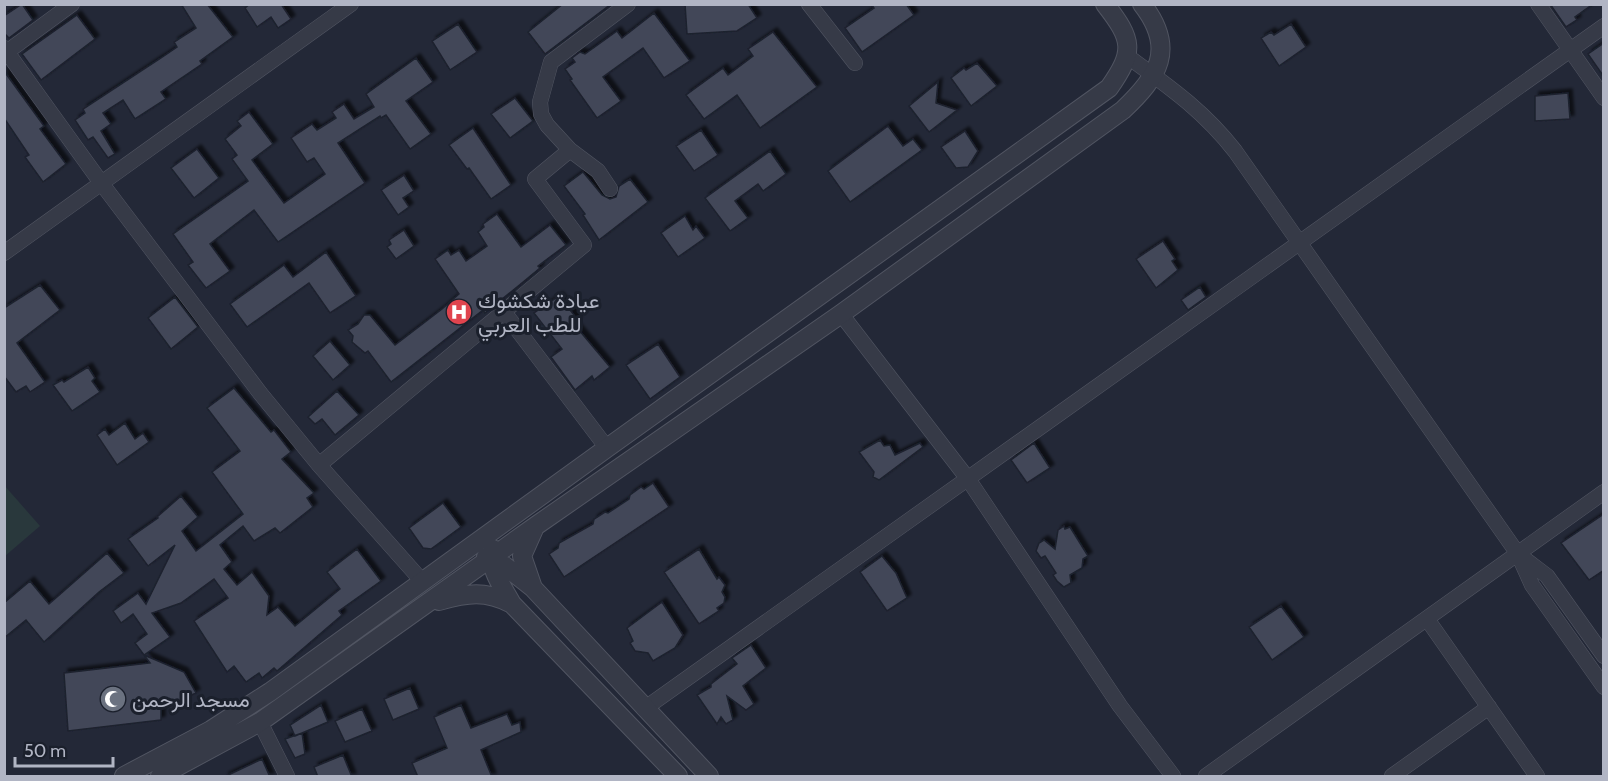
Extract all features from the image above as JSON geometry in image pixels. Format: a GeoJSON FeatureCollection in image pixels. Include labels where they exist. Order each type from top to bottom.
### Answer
{"type":"FeatureCollection","features":[{"type":"Feature","properties":{"kind":"street"},"geometry":{"type":"LineString","coordinates":[[72,4],[6,51],[102,184],[260,393],[422,581]]}},
{"type":"Feature","properties":{"kind":"street"},"geometry":{"type":"LineString","coordinates":[[4,253],[351,4]]}},
{"type":"Feature","properties":{"kind":"street"},"geometry":{"type":"LineString","coordinates":[[610,189],[598,171],[570,150],[547,125],[541,114],[540,102],[551,62],[628,4]]}},
{"type":"Feature","properties":{"kind":"street"},"geometry":{"type":"LineString","coordinates":[[809,4],[855,63]]}},
{"type":"Feature","properties":{"kind":"street"},"geometry":{"type":"LineString","coordinates":[[124,777],[211,730],[270,692],[607,447],[1091,103],[1109,88],[1125,65],[1127,56],[1128,46],[1122,26],[1105,4]]}},
{"type":"Feature","properties":{"kind":"street"},"geometry":{"type":"LineString","coordinates":[[160,777],[260,722],[537,525],[841,314],[1123,110],[1155,76],[1160,58],[1159,34],[1142,4]]}},
{"type":"Feature","properties":{"kind":"street"},"geometry":{"type":"LineString","coordinates":[[1538,4],[1604,98]]}},
{"type":"Feature","properties":{"kind":"street"},"geometry":{"type":"LineString","coordinates":[[644,709],[1301,244],[1604,26]]}},
{"type":"Feature","properties":{"kind":"street"},"geometry":{"type":"LineString","coordinates":[[1127,56],[1190,102],[1213,123],[1301,244],[1518,554],[1532,585],[1604,687]]}},
{"type":"Feature","properties":{"kind":"street"},"geometry":{"type":"LineString","coordinates":[[320,465],[584,245],[535,179],[570,150]]}},
{"type":"Feature","properties":{"kind":"street"},"geometry":{"type":"LineString","coordinates":[[504,312],[607,447]]}},
{"type":"Feature","properties":{"kind":"street"},"geometry":{"type":"LineString","coordinates":[[841,314],[968,479],[1120,706],[1173,777]]}},
{"type":"Feature","properties":{"kind":"street"},"geometry":{"type":"LineString","coordinates":[[703,379],[718,399]]}},
{"type":"Feature","properties":{"kind":"street"},"geometry":{"type":"LineString","coordinates":[[1206,777],[1604,492]]}},
{"type":"Feature","properties":{"kind":"street"},"geometry":{"type":"LineString","coordinates":[[534,588],[522,556],[537,525]]}},
{"type":"Feature","properties":{"kind":"street"},"geometry":{"type":"LineString","coordinates":[[498,526],[491,558],[512,604],[678,777]]}},
{"type":"Feature","properties":{"kind":"street"},"geometry":{"type":"LineString","coordinates":[[461,553],[491,558],[534,588],[709,777]]}},
{"type":"Feature","properties":{"kind":"street"},"geometry":{"type":"LineString","coordinates":[[1518,554],[1547,576],[1604,656]]}},
{"type":"Feature","properties":{"kind":"street"},"geometry":{"type":"LineString","coordinates":[[428,604],[476,592],[496,596],[512,604]]}},
{"type":"Feature","properties":{"kind":"street"},"geometry":{"type":"LineString","coordinates":[[1426,619],[1537,777]]}},
{"type":"Feature","properties":{"kind":"street"},"geometry":{"type":"LineString","coordinates":[[1392,777],[1489,707]]}},
{"type":"Feature","properties":{"kind":"street"},"geometry":{"type":"LineString","coordinates":[[260,722],[287,777]]}},
{"type":"Feature","properties":{"kind":"street"},"geometry":{"type":"LineString","coordinates":[[659,758],[676,742]]}},
{"type":"Feature","properties":{"kind":"shaded area"},"geometry":{"type":"Polygon","coordinates":[[[4,485],[40,526],[5,556],[4,556],[4,485]]]}},
{"type":"Feature","properties":{"kind":"building"},"geometry":{"type":"Polygon","coordinates":[[[22,4],[33,20],[9,38],[4,33],[4,16],[22,4]]]}},
{"type":"Feature","properties":{"kind":"building"},"geometry":{"type":"Polygon","coordinates":[[[181,4],[207,4],[233,37],[200,61],[202,64],[161,92],[166,99],[135,119],[123,100],[103,113],[111,124],[101,131],[115,154],[108,158],[93,137],[88,140],[75,120],[85,113],[83,109],[177,47],[174,42],[196,28],[181,4]]]}},
{"type":"Feature","properties":{"kind":"building"},"geometry":{"type":"Polygon","coordinates":[[[250,4],[281,4],[291,19],[278,28],[271,17],[257,27],[245,8],[250,4]]]}},
{"type":"Feature","properties":{"kind":"building"},"geometry":{"type":"Polygon","coordinates":[[[563,4],[611,4],[545,54],[528,32],[563,4]]]}},
{"type":"Feature","properties":{"kind":"building"},"geometry":{"type":"Polygon","coordinates":[[[685,4],[748,4],[757,18],[737,31],[687,34],[685,4]]]}},
{"type":"Feature","properties":{"kind":"building"},"geometry":{"type":"Polygon","coordinates":[[[871,4],[906,4],[914,15],[862,52],[845,28],[874,8],[871,4]]]}},
{"type":"Feature","properties":{"kind":"building"},"geometry":{"type":"Polygon","coordinates":[[[1550,4],[1593,4],[1575,17],[1577,20],[1566,27],[1550,4]]]}},
{"type":"Feature","properties":{"kind":"building"},"geometry":{"type":"Polygon","coordinates":[[[654,13],[690,61],[664,78],[643,48],[603,77],[621,101],[597,118],[570,80],[572,79],[565,69],[575,62],[572,58],[580,52],[585,54],[617,31],[622,38],[654,13]]]}},
{"type":"Feature","properties":{"kind":"building"},"geometry":{"type":"Polygon","coordinates":[[[77,15],[95,39],[41,80],[22,54],[77,15]]]}},
{"type":"Feature","properties":{"kind":"building"},"geometry":{"type":"Polygon","coordinates":[[[458,24],[477,52],[450,70],[432,41],[458,24]]]}},
{"type":"Feature","properties":{"kind":"building"},"geometry":{"type":"Polygon","coordinates":[[[1291,24],[1306,47],[1279,66],[1261,38],[1271,32],[1274,35],[1291,24]]]}},
{"type":"Feature","properties":{"kind":"building"},"geometry":{"type":"Polygon","coordinates":[[[773,32],[817,87],[760,128],[737,95],[704,119],[686,95],[723,68],[728,75],[753,56],[748,49],[773,32]]]}},
{"type":"Feature","properties":{"kind":"building"},"geometry":{"type":"Polygon","coordinates":[[[1604,43],[1604,77],[1588,54],[1604,43]]]}},
{"type":"Feature","properties":{"kind":"building"},"geometry":{"type":"Polygon","coordinates":[[[416,58],[433,82],[406,101],[431,134],[410,149],[386,115],[381,118],[380,116],[338,143],[365,183],[278,242],[254,210],[210,244],[230,271],[206,288],[188,265],[193,262],[173,234],[248,181],[232,159],[237,155],[225,139],[241,126],[237,121],[249,112],[273,144],[252,160],[284,203],[325,174],[314,158],[307,162],[291,138],[312,124],[317,130],[336,118],[332,112],[344,104],[354,119],[374,107],[366,94],[416,58]]]}},
{"type":"Feature","properties":{"kind":"building"},"geometry":{"type":"Polygon","coordinates":[[[977,63],[997,86],[971,106],[951,78],[964,68],[966,70],[977,63]]]}},
{"type":"Feature","properties":{"kind":"building"},"geometry":{"type":"Polygon","coordinates":[[[4,71],[44,126],[40,129],[66,164],[43,182],[25,157],[29,155],[4,118],[4,71]]]}},
{"type":"Feature","properties":{"kind":"building"},"geometry":{"type":"Polygon","coordinates":[[[938,82],[936,103],[957,110],[929,132],[909,106],[938,82]]]}},
{"type":"Feature","properties":{"kind":"building"},"geometry":{"type":"Polygon","coordinates":[[[1568,93],[1570,119],[1535,121],[1535,96],[1568,93]]]}},
{"type":"Feature","properties":{"kind":"building"},"geometry":{"type":"Polygon","coordinates":[[[515,98],[533,121],[510,138],[491,114],[515,98]]]}},
{"type":"Feature","properties":{"kind":"building"},"geometry":{"type":"Polygon","coordinates":[[[888,126],[903,146],[913,139],[922,150],[850,202],[828,171],[888,126]]]}},
{"type":"Feature","properties":{"kind":"building"},"geometry":{"type":"Polygon","coordinates":[[[473,128],[511,185],[491,199],[449,145],[473,128]]]}},
{"type":"Feature","properties":{"kind":"building"},"geometry":{"type":"Polygon","coordinates":[[[701,130],[718,155],[694,171],[676,146],[701,130]]]}},
{"type":"Feature","properties":{"kind":"building"},"geometry":{"type":"Polygon","coordinates":[[[965,131],[978,151],[968,167],[956,168],[941,147],[965,131]]]}},
{"type":"Feature","properties":{"kind":"building"},"geometry":{"type":"Polygon","coordinates":[[[197,149],[219,178],[194,198],[171,168],[197,149]]]}},
{"type":"Feature","properties":{"kind":"building"},"geometry":{"type":"Polygon","coordinates":[[[770,151],[786,174],[763,191],[758,184],[735,201],[748,218],[730,231],[705,198],[770,151]]]}},
{"type":"Feature","properties":{"kind":"building"},"geometry":{"type":"Polygon","coordinates":[[[583,172],[602,195],[610,199],[616,197],[619,186],[630,179],[648,202],[599,240],[583,215],[585,214],[564,186],[583,172]]]}},
{"type":"Feature","properties":{"kind":"building"},"geometry":{"type":"Polygon","coordinates":[[[404,175],[414,191],[403,198],[409,207],[398,215],[381,190],[404,175]]]}},
{"type":"Feature","properties":{"kind":"building"},"geometry":{"type":"Polygon","coordinates":[[[497,214],[521,247],[550,225],[566,245],[538,266],[540,268],[485,313],[483,310],[391,382],[368,351],[365,353],[352,342],[353,336],[348,330],[358,324],[364,315],[370,315],[395,345],[442,309],[459,294],[435,259],[448,250],[451,255],[459,250],[466,261],[487,246],[478,232],[484,227],[483,224],[497,214]]]}},
{"type":"Feature","properties":{"kind":"building"},"geometry":{"type":"Polygon","coordinates":[[[685,216],[693,230],[696,226],[705,238],[678,257],[661,233],[685,216]]]}},
{"type":"Feature","properties":{"kind":"building"},"geometry":{"type":"Polygon","coordinates":[[[404,230],[414,246],[396,259],[387,247],[391,244],[389,240],[404,230]]]}},
{"type":"Feature","properties":{"kind":"building"},"geometry":{"type":"Polygon","coordinates":[[[1163,241],[1175,259],[1172,261],[1178,270],[1156,288],[1136,259],[1163,241]]]}},
{"type":"Feature","properties":{"kind":"building"},"geometry":{"type":"Polygon","coordinates":[[[326,252],[356,296],[330,313],[309,283],[247,327],[230,304],[284,265],[293,277],[326,252]]]}},
{"type":"Feature","properties":{"kind":"building"},"geometry":{"type":"Polygon","coordinates":[[[40,285],[60,310],[17,343],[45,382],[30,392],[26,386],[16,392],[4,376],[4,308],[40,285]]]}},
{"type":"Feature","properties":{"kind":"building"},"geometry":{"type":"Polygon","coordinates":[[[1200,287],[1206,297],[1188,310],[1181,300],[1200,287]]]}},
{"type":"Feature","properties":{"kind":"building"},"geometry":{"type":"Polygon","coordinates":[[[559,296],[578,320],[573,323],[610,367],[594,380],[592,376],[575,390],[551,357],[562,349],[534,313],[559,296]]]}},
{"type":"Feature","properties":{"kind":"building"},"geometry":{"type":"Polygon","coordinates":[[[175,297],[198,327],[171,349],[148,318],[175,297]]]}},
{"type":"Feature","properties":{"kind":"building"},"geometry":{"type":"Polygon","coordinates":[[[330,341],[350,365],[333,380],[313,356],[330,341]]]}},
{"type":"Feature","properties":{"kind":"building"},"geometry":{"type":"Polygon","coordinates":[[[658,344],[680,377],[650,399],[626,365],[658,344]]]}},
{"type":"Feature","properties":{"kind":"building"},"geometry":{"type":"Polygon","coordinates":[[[88,367],[95,378],[92,381],[100,392],[72,411],[53,385],[62,380],[64,382],[88,367]]]}},
{"type":"Feature","properties":{"kind":"building"},"geometry":{"type":"Polygon","coordinates":[[[234,388],[271,432],[274,430],[291,452],[282,459],[314,493],[307,498],[313,507],[280,533],[275,528],[254,541],[243,526],[220,545],[232,562],[224,569],[237,585],[252,572],[269,596],[267,615],[278,607],[295,626],[340,589],[327,572],[357,549],[381,581],[339,611],[342,615],[277,671],[274,668],[262,678],[259,673],[246,682],[234,666],[227,672],[194,621],[228,598],[214,579],[181,603],[152,613],[170,637],[144,655],[135,643],[147,634],[133,614],[121,623],[113,611],[138,593],[146,604],[175,545],[148,566],[128,539],[158,518],[181,496],[198,517],[182,531],[196,551],[243,514],[212,472],[240,451],[207,408],[234,388]]]}},
{"type":"Feature","properties":{"kind":"building"},"geometry":{"type":"Polygon","coordinates":[[[337,391],[359,415],[335,435],[322,419],[315,424],[308,417],[337,391]]]}},
{"type":"Feature","properties":{"kind":"building"},"geometry":{"type":"Polygon","coordinates":[[[125,423],[135,439],[143,433],[149,442],[117,465],[97,435],[105,429],[109,435],[125,423]]]}},
{"type":"Feature","properties":{"kind":"building"},"geometry":{"type":"Polygon","coordinates":[[[880,440],[884,446],[890,445],[895,455],[920,443],[923,447],[879,480],[873,477],[874,472],[859,452],[880,440]]]}},
{"type":"Feature","properties":{"kind":"building"},"geometry":{"type":"Polygon","coordinates":[[[1034,443],[1050,468],[1027,483],[1011,460],[1034,443]]]}},
{"type":"Feature","properties":{"kind":"building"},"geometry":{"type":"Polygon","coordinates":[[[653,483],[669,507],[564,577],[549,554],[558,548],[559,543],[593,524],[594,519],[629,499],[630,495],[641,487],[644,489],[653,483]]]}},
{"type":"Feature","properties":{"kind":"building"},"geometry":{"type":"Polygon","coordinates":[[[443,503],[461,527],[431,549],[423,548],[409,528],[443,503]]]}},
{"type":"Feature","properties":{"kind":"building"},"geometry":{"type":"Polygon","coordinates":[[[1604,514],[1604,570],[1589,580],[1561,543],[1604,514]]]}},
{"type":"Feature","properties":{"kind":"building"},"geometry":{"type":"Polygon","coordinates":[[[1064,526],[1065,529],[1070,527],[1088,556],[1083,559],[1082,568],[1070,575],[1071,583],[1064,587],[1053,575],[1056,573],[1045,556],[1041,558],[1036,551],[1039,543],[1044,540],[1055,549],[1058,530],[1064,526]]]}},
{"type":"Feature","properties":{"kind":"building"},"geometry":{"type":"Polygon","coordinates":[[[699,549],[717,579],[719,577],[725,585],[722,592],[725,597],[724,603],[717,608],[719,611],[699,624],[664,572],[699,549]]]}},
{"type":"Feature","properties":{"kind":"building"},"geometry":{"type":"Polygon","coordinates":[[[107,553],[124,573],[99,592],[44,642],[26,620],[4,638],[4,603],[30,581],[49,604],[107,553]]]}},
{"type":"Feature","properties":{"kind":"building"},"geometry":{"type":"Polygon","coordinates":[[[882,556],[896,573],[907,598],[887,611],[860,572],[882,556]]]}},
{"type":"Feature","properties":{"kind":"building"},"geometry":{"type":"Polygon","coordinates":[[[662,602],[683,635],[675,648],[653,661],[648,653],[635,651],[630,643],[633,641],[627,628],[662,602]]]}},
{"type":"Feature","properties":{"kind":"building"},"geometry":{"type":"Polygon","coordinates":[[[1281,606],[1304,637],[1272,660],[1249,627],[1281,606]]]}},
{"type":"Feature","properties":{"kind":"building"},"geometry":{"type":"Polygon","coordinates":[[[751,645],[766,668],[743,686],[754,704],[746,710],[727,696],[733,720],[726,724],[721,717],[717,724],[697,695],[711,687],[711,684],[737,664],[732,658],[751,645]]]}},
{"type":"Feature","properties":{"kind":"building","name":"مسجد الرحمن"},"geometry":{"type":"Polygon","coordinates":[[[144,655],[184,672],[196,693],[161,709],[161,720],[68,731],[64,673],[150,663],[144,655]]]}},
{"type":"Feature","properties":{"kind":"building"},"geometry":{"type":"Polygon","coordinates":[[[410,688],[419,709],[393,720],[384,699],[410,688]]]}},
{"type":"Feature","properties":{"kind":"building"},"geometry":{"type":"Polygon","coordinates":[[[321,705],[328,722],[295,736],[290,725],[321,705]]]}},
{"type":"Feature","properties":{"kind":"building"},"geometry":{"type":"Polygon","coordinates":[[[461,705],[471,728],[507,714],[512,725],[520,722],[521,732],[481,750],[492,777],[418,777],[412,763],[447,748],[434,717],[461,705]]]}},
{"type":"Feature","properties":{"kind":"building"},"geometry":{"type":"Polygon","coordinates":[[[362,709],[372,731],[345,742],[335,721],[362,709]]]}},
{"type":"Feature","properties":{"kind":"building"},"geometry":{"type":"Polygon","coordinates":[[[302,733],[305,754],[295,758],[285,739],[302,733]]]}},
{"type":"Feature","properties":{"kind":"building"},"geometry":{"type":"Polygon","coordinates":[[[343,755],[352,777],[318,777],[314,767],[343,755]]]}},
{"type":"Feature","properties":{"kind":"building"},"geometry":{"type":"Polygon","coordinates":[[[262,759],[270,777],[224,777],[262,759]]]}},
{"type":"Feature","properties":{"kind":"place","name":"عيادة شكشوك للطب العربي"},"geometry":{"type":"Point","coordinates":[459,312]}},
{"type":"Feature","properties":{"kind":"place","name":"مسجد الرحمن"},"geometry":{"type":"Point","coordinates":[113,699]}}]}
